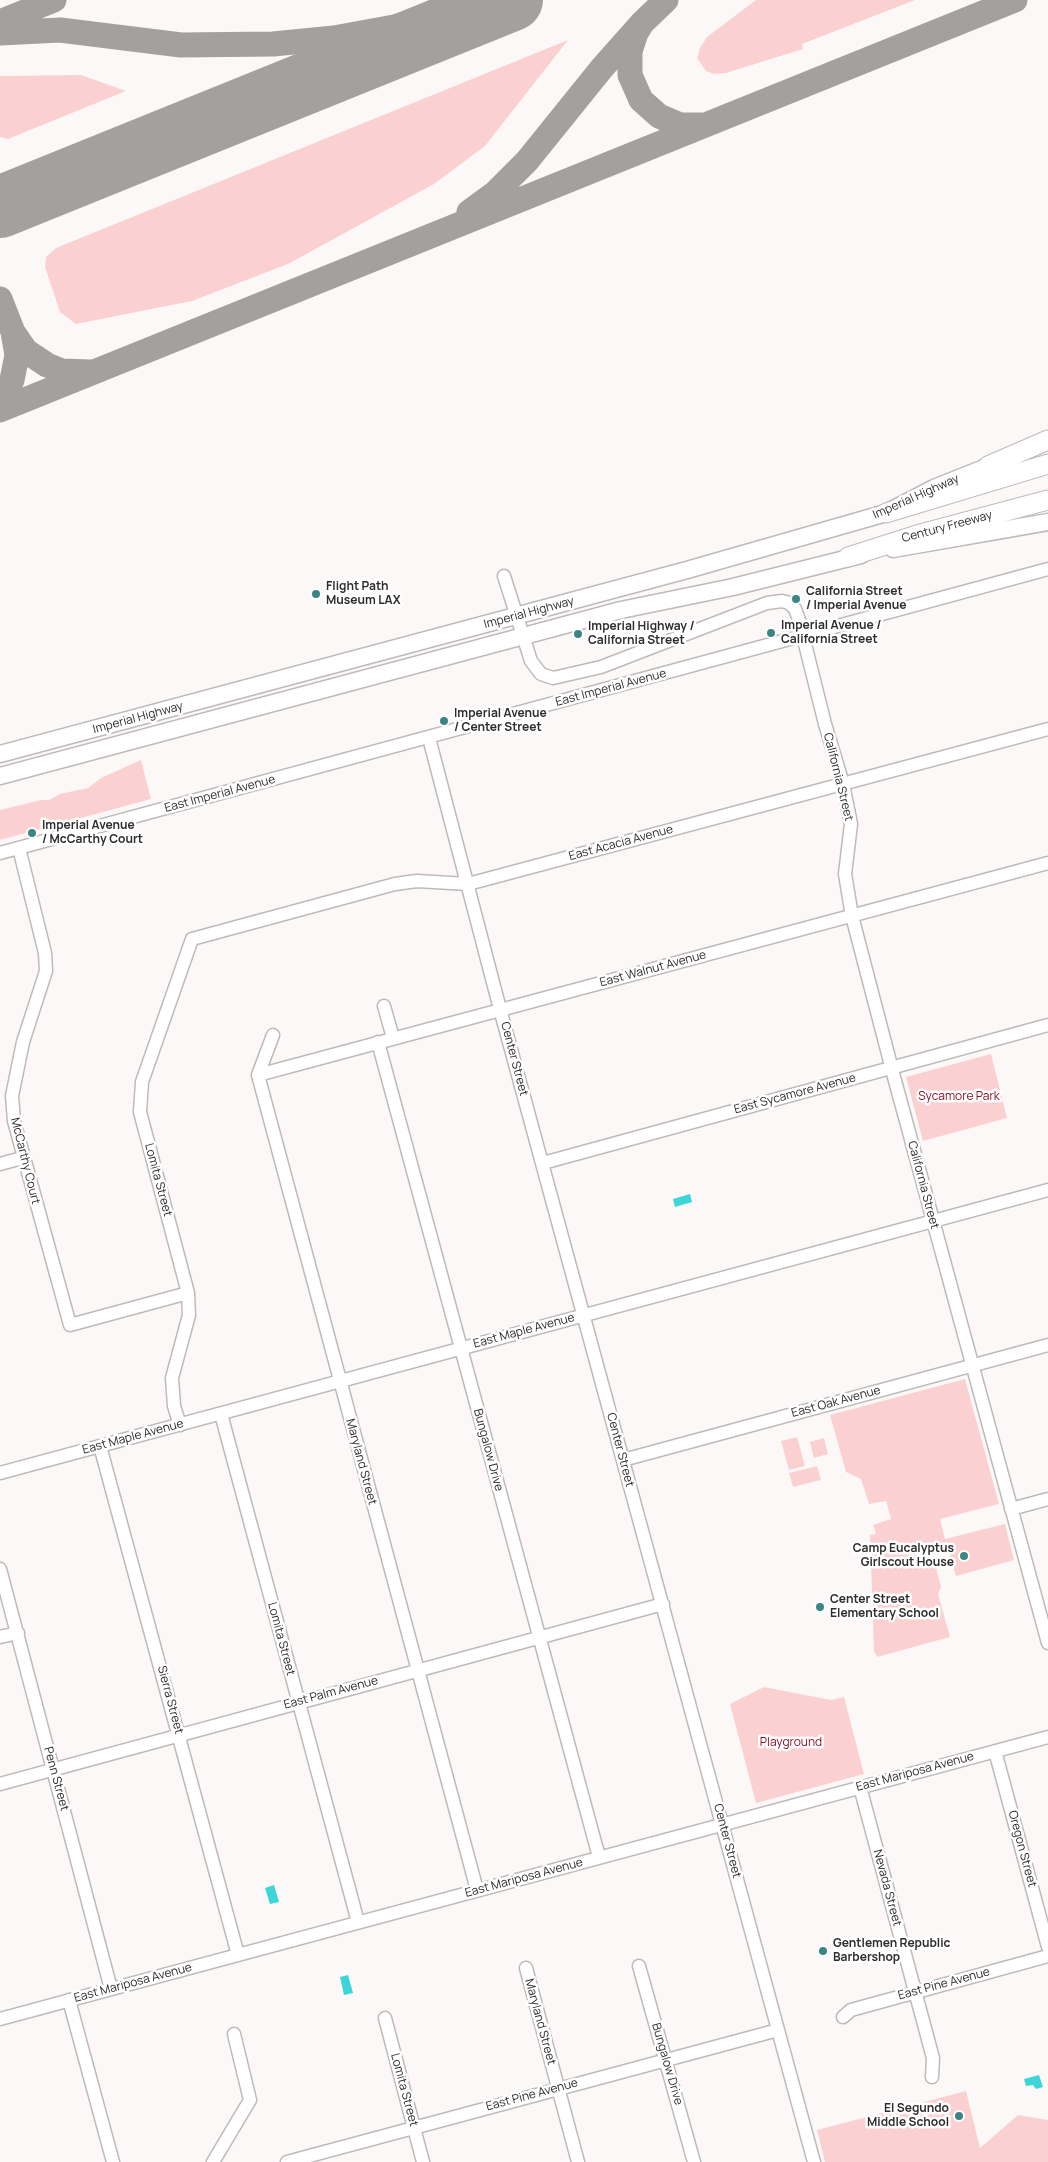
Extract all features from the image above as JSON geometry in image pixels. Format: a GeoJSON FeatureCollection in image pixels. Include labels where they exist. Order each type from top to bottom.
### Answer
{"type":"FeatureCollection","features":[{"type":"Feature","properties":{"kind":"highway"},"geometry":{"type":"LineString","coordinates":[[988,466],[1048,440]]}},
{"type":"Feature","properties":{"kind":"highway"},"geometry":{"type":"LineString","coordinates":[[886,513],[1048,464]]}},
{"type":"Feature","properties":{"kind":"highway","name":"Century Freeway"},"geometry":{"type":"LineString","coordinates":[[848,557],[917,535],[1048,500]]}},
{"type":"Feature","properties":{"kind":"main road","name":"Imperial Highway"},"geometry":{"type":"LineString","coordinates":[[0,754],[189,705],[728,559],[886,513],[934,488],[1048,444]]}},
{"type":"Feature","properties":{"kind":"main road","name":"Imperial Highway"},"geometry":{"type":"LineString","coordinates":[[0,774],[620,610],[733,587],[848,557],[1048,522]]}},
{"type":"Feature","properties":{"kind":"street","name":"East Imperial Avenue"},"geometry":{"type":"LineString","coordinates":[[0,853],[1048,569]]}},
{"type":"Feature","properties":{"kind":"street","name":"California Street"},"geometry":{"type":"LineString","coordinates":[[504,576],[535,668],[541,674],[553,678],[601,667],[775,601],[789,603],[795,609],[843,784],[851,824],[845,874],[852,916],[891,1068],[1011,1509],[1045,1619],[1048,1643]]}},
{"type":"Feature","properties":{"kind":"street","name":"East Acacia Avenue"},"geometry":{"type":"LineString","coordinates":[[192,939],[394,884],[416,880],[468,884],[1048,729]]}},
{"type":"Feature","properties":{"kind":"street","name":"Center Street"},"geometry":{"type":"LineString","coordinates":[[428,738],[583,1316],[814,2162]]}},
{"type":"Feature","properties":{"kind":"street","name":"McCarthy Court"},"geometry":{"type":"LineString","coordinates":[[19,848],[45,953],[46,971],[23,1042],[12,1096],[14,1121],[22,1158],[70,1325],[188,1293]]}},
{"type":"Feature","properties":{"kind":"street","name":"East Walnut Avenue"},"geometry":{"type":"LineString","coordinates":[[258,1075],[1048,863]]}},
{"type":"Feature","properties":{"kind":"street","name":"Lomita Street"},"geometry":{"type":"LineString","coordinates":[[180,1425],[173,1399],[172,1378],[189,1315],[188,1293],[140,1112],[142,1082],[192,939]]}},
{"type":"Feature","properties":{"kind":"street"},"geometry":{"type":"LineString","coordinates":[[384,1006],[393,1038]]}},
{"type":"Feature","properties":{"kind":"street","name":"East Sycamore Avenue"},"geometry":{"type":"LineString","coordinates":[[543,1163],[1048,1025]]}},
{"type":"Feature","properties":{"kind":"street"},"geometry":{"type":"LineString","coordinates":[[258,1075],[273,1035]]}},
{"type":"Feature","properties":{"kind":"street","name":"Bungalow Drive"},"geometry":{"type":"LineString","coordinates":[[378,1042],[599,1857]]}},
{"type":"Feature","properties":{"kind":"street","name":"Maryland Street"},"geometry":{"type":"LineString","coordinates":[[258,1075],[476,1890]]}},
{"type":"Feature","properties":{"kind":"street"},"geometry":{"type":"LineString","coordinates":[[0,1164],[22,1158]]}},
{"type":"Feature","properties":{"kind":"street","name":"East Maple Avenue"},"geometry":{"type":"LineString","coordinates":[[0,1473],[1048,1190]]}},
{"type":"Feature","properties":{"kind":"street","name":"East Oak Avenue"},"geometry":{"type":"LineString","coordinates":[[623,1460],[1048,1345]]}},
{"type":"Feature","properties":{"kind":"street","name":"Lomita Street"},"geometry":{"type":"LineString","coordinates":[[221,1414],[358,1922]]}},
{"type":"Feature","properties":{"kind":"street","name":"Sierra Street"},"geometry":{"type":"LineString","coordinates":[[100,1446],[180,1734],[238,1955]]}},
{"type":"Feature","properties":{"kind":"street"},"geometry":{"type":"LineString","coordinates":[[1011,1509],[1048,1499]]}},
{"type":"Feature","properties":{"kind":"street","name":"Penn Street"},"geometry":{"type":"LineString","coordinates":[[1,1574],[18,1632],[111,1989]]}},
{"type":"Feature","properties":{"kind":"street","name":"East Palm Avenue"},"geometry":{"type":"LineString","coordinates":[[0,1784],[538,1636],[663,1604]]}},
{"type":"Feature","properties":{"kind":"street"},"geometry":{"type":"LineString","coordinates":[[0,1637],[18,1632]]}},
{"type":"Feature","properties":{"kind":"street","name":"East Mariposa Avenue"},"geometry":{"type":"LineString","coordinates":[[0,2019],[1048,1737]]}},
{"type":"Feature","properties":{"kind":"street","name":"Oregon Street"},"geometry":{"type":"LineString","coordinates":[[995,1751],[1048,1948]]}},
{"type":"Feature","properties":{"kind":"street","name":"Nevada Street"},"geometry":{"type":"LineString","coordinates":[[860,1787],[933,2058],[932,2077]]}},
{"type":"Feature","properties":{"kind":"street","name":"East Pine Avenue"},"geometry":{"type":"LineString","coordinates":[[843,2016],[851,2010],[1048,1956]]}},
{"type":"Feature","properties":{"kind":"street","name":"Bungalow Drive"},"geometry":{"type":"LineString","coordinates":[[639,1966],[694,2162]]}},
{"type":"Feature","properties":{"kind":"street","name":"Maryland Street"},"geometry":{"type":"LineString","coordinates":[[526,1968],[578,2162]]}},
{"type":"Feature","properties":{"kind":"street"},"geometry":{"type":"LineString","coordinates":[[69,2000],[113,2162]]}},
{"type":"Feature","properties":{"kind":"street","name":"Lomita Street"},"geometry":{"type":"LineString","coordinates":[[384,2018],[423,2162]]}},
{"type":"Feature","properties":{"kind":"street","name":"East Pine Avenue"},"geometry":{"type":"LineString","coordinates":[[287,2162],[778,2030]]}},
{"type":"Feature","properties":{"kind":"street"},"geometry":{"type":"LineString","coordinates":[[213,2162],[248,2104],[250,2095],[234,2034]]}},
{"type":"Feature","properties":{"kind":"green space"},"geometry":{"type":"Polygon","coordinates":[[[756,0],[915,0],[802,44],[803,49],[726,73],[714,74],[706,71],[697,58],[700,48],[707,37],[756,0]]]}},
{"type":"Feature","properties":{"kind":"green space"},"geometry":{"type":"Polygon","coordinates":[[[568,40],[485,146],[434,184],[288,264],[192,301],[76,324],[60,312],[45,267],[46,257],[56,248],[568,40]]]}},
{"type":"Feature","properties":{"kind":"green space"},"geometry":{"type":"Polygon","coordinates":[[[81,75],[126,91],[8,139],[0,137],[0,76],[81,75]]]}},
{"type":"Feature","properties":{"kind":"green space"},"geometry":{"type":"Polygon","coordinates":[[[141,760],[151,799],[0,840],[0,810],[41,800],[49,800],[60,794],[88,788],[101,778],[141,760]]]}},
{"type":"Feature","properties":{"kind":"green space","name":"Sycamore Park"},"geometry":{"type":"Polygon","coordinates":[[[991,1054],[1007,1118],[923,1141],[906,1077],[991,1054]]]}},
{"type":"Feature","properties":{"kind":"green space"},"geometry":{"type":"Polygon","coordinates":[[[965,1379],[999,1504],[940,1519],[945,1539],[1005,1524],[1014,1560],[956,1576],[948,1549],[932,1553],[941,1587],[938,1594],[950,1637],[877,1657],[874,1651],[870,1535],[876,1534],[873,1525],[891,1519],[886,1501],[869,1504],[861,1479],[846,1472],[830,1415],[965,1379]]]}},
{"type":"Feature","properties":{"kind":"green space"},"geometry":{"type":"Polygon","coordinates":[[[797,1437],[805,1466],[789,1470],[781,1441],[797,1437]]]}},
{"type":"Feature","properties":{"kind":"green space"},"geometry":{"type":"Polygon","coordinates":[[[824,1438],[828,1454],[814,1458],[810,1442],[824,1438]]]}},
{"type":"Feature","properties":{"kind":"green space"},"geometry":{"type":"Polygon","coordinates":[[[817,1466],[821,1480],[793,1487],[789,1473],[817,1466]]]}},
{"type":"Feature","properties":{"kind":"green space","name":"Playground"},"geometry":{"type":"Polygon","coordinates":[[[764,1687],[831,1700],[844,1697],[864,1774],[756,1803],[730,1704],[764,1687]]]}},
{"type":"Feature","properties":{"kind":"green space","name":"El Segundo Middle School"},"geometry":{"type":"Polygon","coordinates":[[[966,2091],[980,2148],[1018,2115],[1048,2120],[1048,2162],[825,2162],[817,2130],[966,2091]]]}},
{"type":"Feature","properties":{"kind":"water"},"geometry":{"type":"Polygon","coordinates":[[[690,1194],[692,1202],[675,1207],[673,1199],[690,1194]]]}},
{"type":"Feature","properties":{"kind":"water"},"geometry":{"type":"Polygon","coordinates":[[[274,1885],[279,1902],[270,1904],[265,1888],[274,1885]]]}},
{"type":"Feature","properties":{"kind":"water"},"geometry":{"type":"Polygon","coordinates":[[[348,1975],[353,1993],[344,1995],[340,1977],[348,1975]]]}},
{"type":"Feature","properties":{"kind":"water"},"geometry":{"type":"Polygon","coordinates":[[[1039,2075],[1043,2087],[1036,2089],[1033,2085],[1026,2086],[1024,2079],[1039,2075]]]}},
{"type":"Feature","properties":{"kind":"taxiway"},"geometry":{"type":"LineString","coordinates":[[0,22],[54,0]]}},
{"type":"Feature","properties":{"kind":"taxiway"},"geometry":{"type":"LineString","coordinates":[[0,33],[60,30],[181,45],[273,44],[334,38],[394,27],[495,0]]}},
{"type":"Feature","properties":{"kind":"taxiway"},"geometry":{"type":"LineString","coordinates":[[666,0],[642,23],[636,33],[630,51],[630,75],[641,100],[659,116],[680,125],[704,125]]}},
{"type":"Feature","properties":{"kind":"taxiway"},"geometry":{"type":"LineString","coordinates":[[0,410],[1015,0]]}},
{"type":"Feature","properties":{"kind":"taxiway"},"geometry":{"type":"LineString","coordinates":[[469,212],[495,193],[527,161],[602,68],[642,23]]}},
{"type":"Feature","properties":{"kind":"taxiway"},"geometry":{"type":"LineString","coordinates":[[0,221],[14,206],[39,191]]}},
{"type":"Feature","properties":{"kind":"taxiway"},"geometry":{"type":"LineString","coordinates":[[0,299],[13,332],[17,355],[12,380],[0,401]]}},
{"type":"Feature","properties":{"kind":"taxiway"},"geometry":{"type":"LineString","coordinates":[[13,332],[26,351],[47,365],[62,371],[90,372]]}},
{"type":"Feature","properties":{"kind":"runway"},"geometry":{"type":"LineString","coordinates":[[0,207],[512,0]]}},
{"type":"Feature","properties":{"kind":"place","name":"Flight Path Museum LAX"},"geometry":{"type":"Point","coordinates":[316,594]}},
{"type":"Feature","properties":{"kind":"place","name":"California Street / Imperial Avenue"},"geometry":{"type":"Point","coordinates":[796,599]}},
{"type":"Feature","properties":{"kind":"place","name":"Imperial Avenue / California Street"},"geometry":{"type":"Point","coordinates":[771,633]}},
{"type":"Feature","properties":{"kind":"place","name":"Imperial Highway / California Street"},"geometry":{"type":"Point","coordinates":[578,634]}},
{"type":"Feature","properties":{"kind":"place","name":"Imperial Avenue / Center Street"},"geometry":{"type":"Point","coordinates":[444,721]}},
{"type":"Feature","properties":{"kind":"place","name":"Imperial Avenue / McCarthy Court"},"geometry":{"type":"Point","coordinates":[32,833]}},
{"type":"Feature","properties":{"kind":"place","name":"Camp Eucalyptus Girlscout House"},"geometry":{"type":"Point","coordinates":[964,1556]}},
{"type":"Feature","properties":{"kind":"place","name":"Center Street Elementary School"},"geometry":{"type":"Point","coordinates":[820,1607]}},
{"type":"Feature","properties":{"kind":"place","name":"Gentlemen Republic Barbershop"},"geometry":{"type":"Point","coordinates":[823,1951]}},
{"type":"Feature","properties":{"kind":"place","name":"El Segundo Middle School"},"geometry":{"type":"Point","coordinates":[959,2116]}}]}
